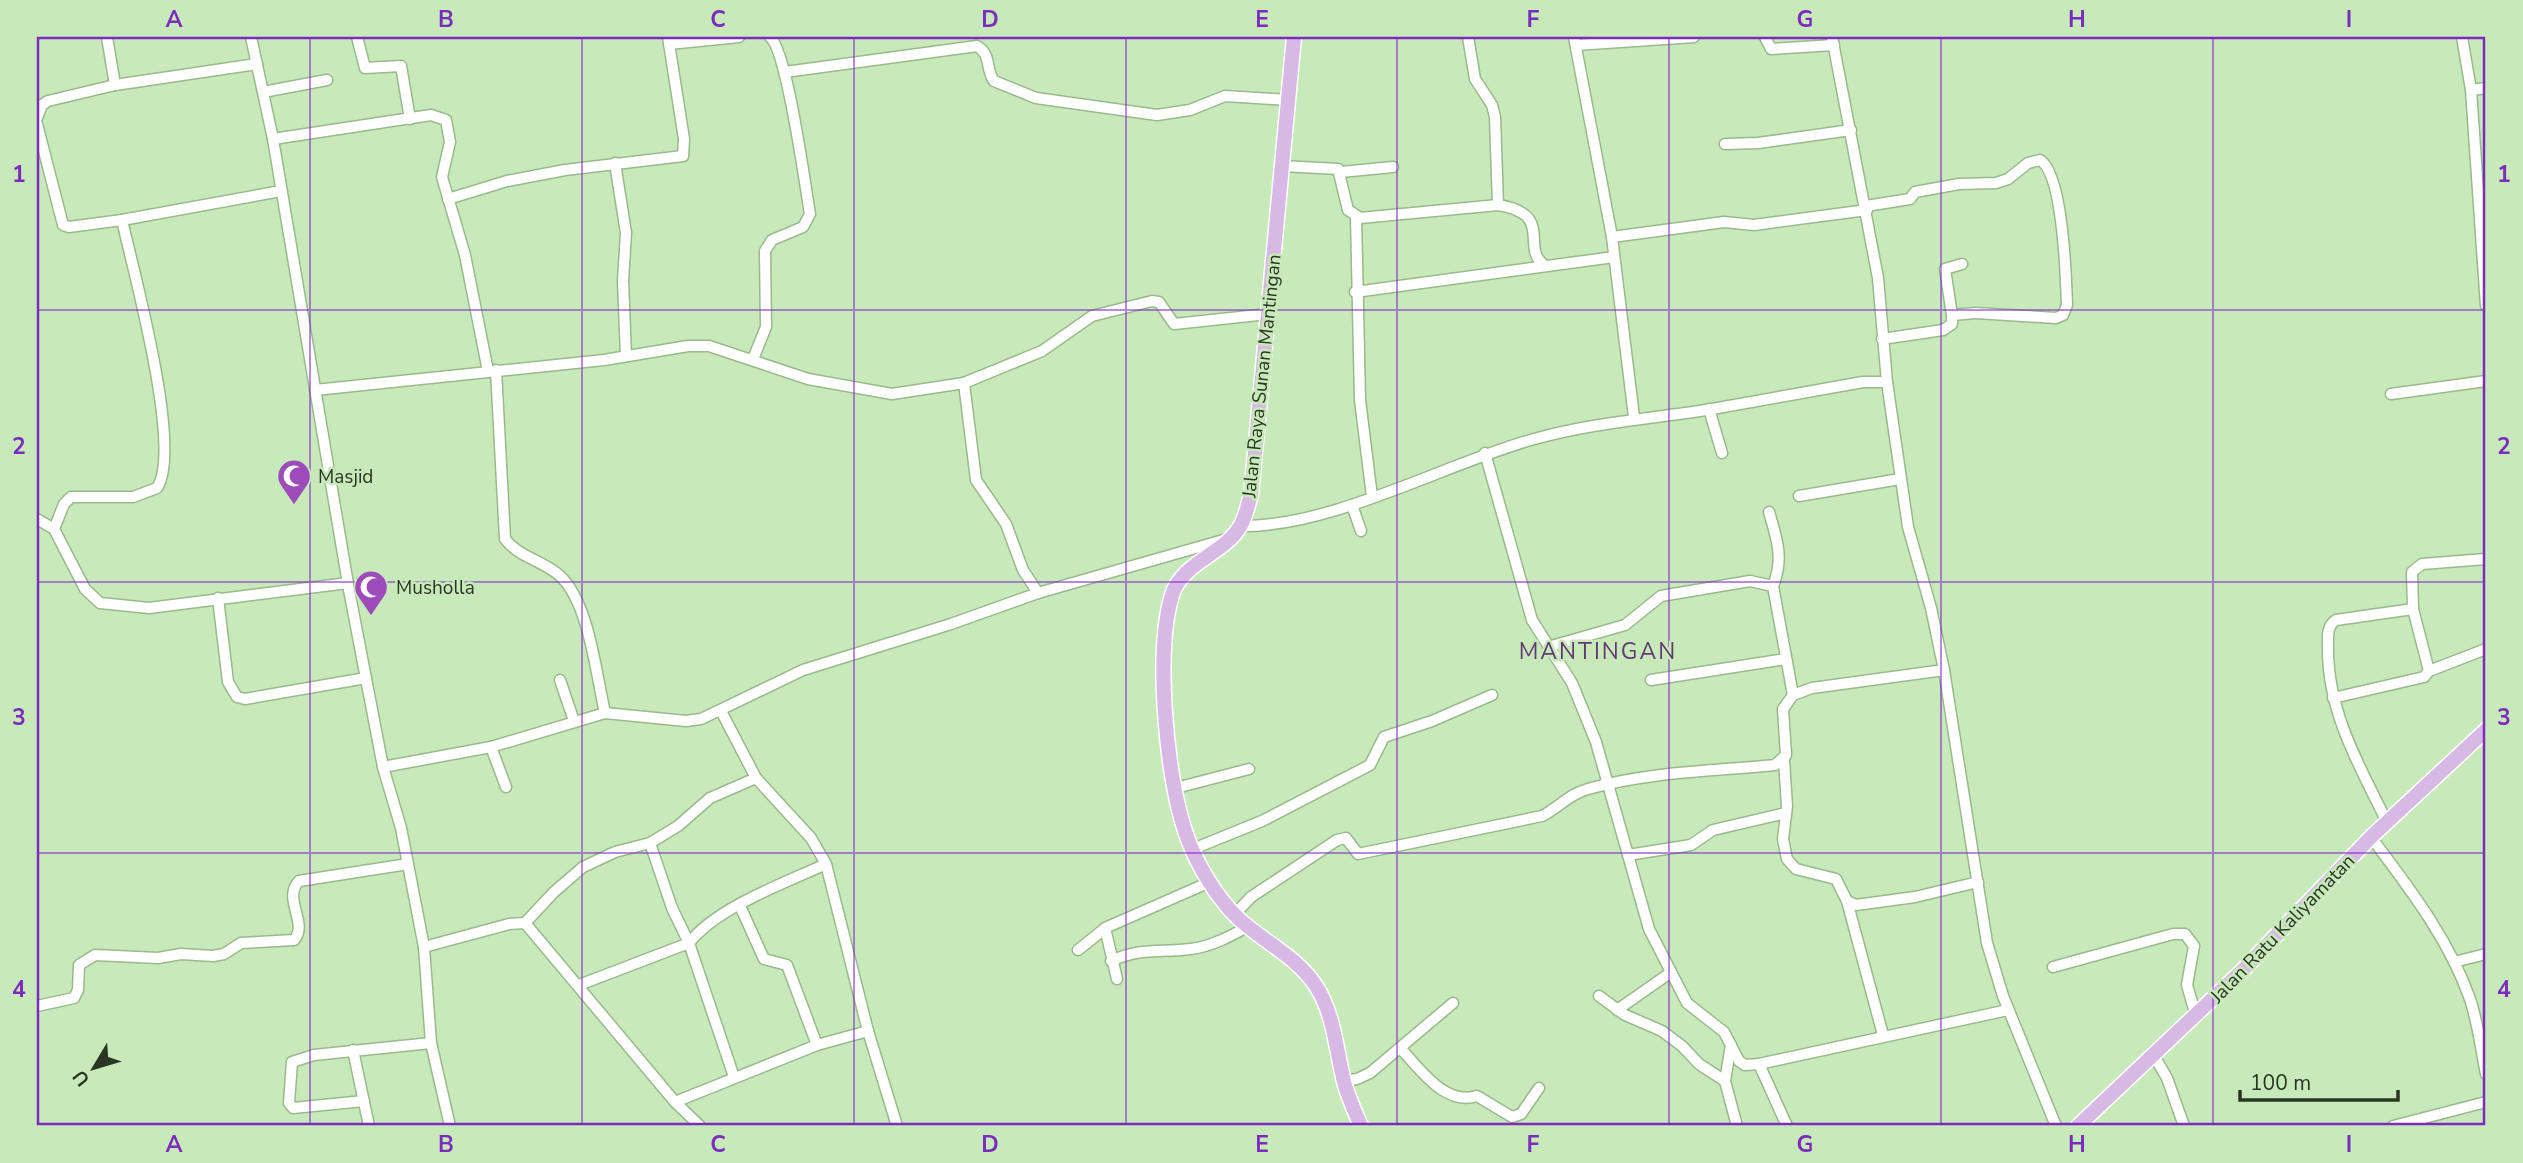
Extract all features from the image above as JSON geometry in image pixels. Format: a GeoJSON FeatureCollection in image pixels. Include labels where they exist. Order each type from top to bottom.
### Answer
{"type":"FeatureCollection","features":[{"type":"Feature","properties":{"kind":"main road","name":"Jalan Raya Sunan Mantingan"},"geometry":{"type":"LineString","coordinates":[[1294,37],[1251,495],[1241,526],[1181,577],[1173,591],[1164,624],[1165,695],[1176,788],[1185,831],[1193,849],[1210,882],[1235,914],[1247,927],[1291,958],[1315,984],[1327,1005],[1345,1083],[1361,1126]]}},
{"type":"Feature","properties":{"kind":"main road","name":"Jalan Ratu Kaliyamatan"},"geometry":{"type":"LineString","coordinates":[[2078,1126],[2196,1016],[2371,837],[2486,730]]}},
{"type":"Feature","properties":{"kind":"street"},"geometry":{"type":"LineString","coordinates":[[107,37],[115,85]]}},
{"type":"Feature","properties":{"kind":"street"},"geometry":{"type":"LineString","coordinates":[[251,37],[272,139],[366,678],[383,767],[397,809],[424,947],[430,1043],[450,1126]]}},
{"type":"Feature","properties":{"kind":"street"},"geometry":{"type":"LineString","coordinates":[[357,37],[365,68],[401,66],[410,119]]}},
{"type":"Feature","properties":{"kind":"street"},"geometry":{"type":"LineString","coordinates":[[449,199],[507,181],[615,163],[682,156],[684,139],[668,40],[739,37]]}},
{"type":"Feature","properties":{"kind":"street"},"geometry":{"type":"LineString","coordinates":[[753,359],[766,327],[765,251],[772,240],[803,227],[810,214],[785,72],[775,41],[770,37]]}},
{"type":"Feature","properties":{"kind":"street"},"geometry":{"type":"LineString","coordinates":[[1468,37],[1475,79],[1492,105],[1495,117],[1498,205]]}},
{"type":"Feature","properties":{"kind":"street"},"geometry":{"type":"LineString","coordinates":[[1634,417],[1612,237],[1575,41],[1694,37]]}},
{"type":"Feature","properties":{"kind":"street"},"geometry":{"type":"LineString","coordinates":[[1765,37],[1771,50],[1833,41],[1878,278],[1887,382],[1908,527],[1931,608],[1944,670],[1987,943],[2008,1010],[2056,1126]]}},
{"type":"Feature","properties":{"kind":"street"},"geometry":{"type":"LineString","coordinates":[[2462,37],[2483,191],[2486,306]]}},
{"type":"Feature","properties":{"kind":"street"},"geometry":{"type":"LineString","coordinates":[[785,72],[977,46],[988,57],[990,76],[994,81],[1036,98],[1157,115],[1190,110],[1225,96],[1288,100]]}},
{"type":"Feature","properties":{"kind":"street"},"geometry":{"type":"LineString","coordinates":[[37,118],[42,105],[48,101],[115,85],[257,64]]}},
{"type":"Feature","properties":{"kind":"street"},"geometry":{"type":"LineString","coordinates":[[263,92],[327,80]]}},
{"type":"Feature","properties":{"kind":"street"},"geometry":{"type":"LineString","coordinates":[[2471,90],[2486,88]]}},
{"type":"Feature","properties":{"kind":"street"},"geometry":{"type":"LineString","coordinates":[[272,139],[430,115],[446,120],[450,142],[441,170],[465,255],[492,371],[505,539],[520,553],[560,576],[571,590],[587,634],[605,713]]}},
{"type":"Feature","properties":{"kind":"street"},"geometry":{"type":"LineString","coordinates":[[37,124],[63,225],[69,228],[281,191]]}},
{"type":"Feature","properties":{"kind":"street"},"geometry":{"type":"LineString","coordinates":[[1726,144],[1758,143],[1851,130]]}},
{"type":"Feature","properties":{"kind":"street"},"geometry":{"type":"LineString","coordinates":[[1612,237],[1724,222],[1754,225],[1866,208],[1910,199],[1915,192],[1959,184],[1996,183],[2008,179],[2033,161],[2046,164],[2060,221],[2067,286],[2065,312],[2056,318],[1976,313],[1951,315]]}},
{"type":"Feature","properties":{"kind":"street"},"geometry":{"type":"LineString","coordinates":[[615,163],[626,233],[623,281],[626,356]]}},
{"type":"Feature","properties":{"kind":"street"},"geometry":{"type":"LineString","coordinates":[[1282,166],[1335,167],[1341,172],[1346,204],[1356,216],[1355,292],[1361,414],[1372,497]]}},
{"type":"Feature","properties":{"kind":"street"},"geometry":{"type":"LineString","coordinates":[[1341,172],[1393,167]]}},
{"type":"Feature","properties":{"kind":"street"},"geometry":{"type":"LineString","coordinates":[[1356,216],[1498,205],[1520,210],[1530,220],[1539,260],[1544,265]]}},
{"type":"Feature","properties":{"kind":"street"},"geometry":{"type":"LineString","coordinates":[[54,529],[64,504],[71,497],[143,495],[157,488],[164,469],[163,399],[122,220]]}},
{"type":"Feature","properties":{"kind":"street"},"geometry":{"type":"LineString","coordinates":[[1355,292],[1614,257]]}},
{"type":"Feature","properties":{"kind":"street"},"geometry":{"type":"LineString","coordinates":[[1882,339],[1942,330],[1952,324],[1945,269],[1962,264]]}},
{"type":"Feature","properties":{"kind":"street"},"geometry":{"type":"LineString","coordinates":[[315,390],[709,346],[808,379],[892,394],[964,383],[1042,351],[1092,316],[1152,300],[1158,302],[1174,324],[1268,314]]}},
{"type":"Feature","properties":{"kind":"street"},"geometry":{"type":"LineString","coordinates":[[2391,394],[2486,381]]}},
{"type":"Feature","properties":{"kind":"street"},"geometry":{"type":"LineString","coordinates":[[1241,526],[1264,526],[1352,505],[1485,453],[1538,438],[1634,417],[1709,409],[1863,382],[1887,382]]}},
{"type":"Feature","properties":{"kind":"street"},"geometry":{"type":"LineString","coordinates":[[964,383],[976,480],[1006,524],[1023,570],[1038,593]]}},
{"type":"Feature","properties":{"kind":"street"},"geometry":{"type":"LineString","coordinates":[[1709,409],[1722,453]]}},
{"type":"Feature","properties":{"kind":"street"},"geometry":{"type":"LineString","coordinates":[[1485,453],[1529,609],[1548,647],[1572,683],[1609,785],[1642,909],[1670,973],[1687,1003],[1720,1027],[1745,1065],[2008,1010]]}},
{"type":"Feature","properties":{"kind":"street"},"geometry":{"type":"LineString","coordinates":[[1799,496],[1900,479]]}},
{"type":"Feature","properties":{"kind":"street"},"geometry":{"type":"LineString","coordinates":[[1352,505],[1361,531]]}},
{"type":"Feature","properties":{"kind":"street"},"geometry":{"type":"LineString","coordinates":[[1769,512],[1780,551],[1780,569],[1773,586],[1793,695]]}},
{"type":"Feature","properties":{"kind":"street"},"geometry":{"type":"LineString","coordinates":[[37,519],[54,529],[85,589],[100,603],[149,608],[348,583]]}},
{"type":"Feature","properties":{"kind":"street"},"geometry":{"type":"LineString","coordinates":[[383,767],[491,747],[605,713],[685,721],[721,711],[803,670],[951,624],[1038,593],[1230,538]]}},
{"type":"Feature","properties":{"kind":"street"},"geometry":{"type":"LineString","coordinates":[[2429,671],[2413,608],[2411,581],[2416,567],[2440,562],[2486,559]]}},
{"type":"Feature","properties":{"kind":"street"},"geometry":{"type":"LineString","coordinates":[[1548,647],[1625,625],[1661,596],[1750,581],[1773,586]]}},
{"type":"Feature","properties":{"kind":"street"},"geometry":{"type":"LineString","coordinates":[[218,598],[228,682],[237,697],[245,699],[366,678]]}},
{"type":"Feature","properties":{"kind":"street"},"geometry":{"type":"LineString","coordinates":[[2387,822],[2346,737],[2333,698],[2328,660],[2332,623],[2413,608]]}},
{"type":"Feature","properties":{"kind":"street"},"geometry":{"type":"LineString","coordinates":[[2333,698],[2420,678],[2429,671],[2486,649]]}},
{"type":"Feature","properties":{"kind":"street"},"geometry":{"type":"LineString","coordinates":[[1651,680],[1786,659]]}},
{"type":"Feature","properties":{"kind":"street"},"geometry":{"type":"LineString","coordinates":[[1882,1035],[1847,901],[1836,880],[1796,869],[1787,859],[1783,839],[1786,813],[1786,740],[1783,709],[1793,695],[1812,688],[1944,670]]}},
{"type":"Feature","properties":{"kind":"street"},"geometry":{"type":"LineString","coordinates":[[559,680],[574,721]]}},
{"type":"Feature","properties":{"kind":"street"},"geometry":{"type":"LineString","coordinates":[[1193,849],[1262,821],[1370,765],[1378,754],[1379,742],[1384,737],[1432,721],[1492,695]]}},
{"type":"Feature","properties":{"kind":"street"},"geometry":{"type":"LineString","coordinates":[[721,711],[756,778],[811,838],[826,864],[868,1031],[897,1126]]}},
{"type":"Feature","properties":{"kind":"street"},"geometry":{"type":"LineString","coordinates":[[491,747],[506,787]]}},
{"type":"Feature","properties":{"kind":"street"},"geometry":{"type":"LineString","coordinates":[[1235,914],[1251,897],[1337,840],[1346,838],[1358,854],[1380,847],[1542,816],[1555,810],[1568,797],[1609,785],[1775,765],[1784,760]]}},
{"type":"Feature","properties":{"kind":"street"},"geometry":{"type":"LineString","coordinates":[[1176,788],[1249,769]]}},
{"type":"Feature","properties":{"kind":"street"},"geometry":{"type":"LineString","coordinates":[[424,947],[509,924],[525,923],[554,892],[583,867],[615,852],[650,843],[678,826],[710,798],[756,778]]}},
{"type":"Feature","properties":{"kind":"street"},"geometry":{"type":"LineString","coordinates":[[1628,855],[1691,845],[1713,830],[1786,813]]}},
{"type":"Feature","properties":{"kind":"street"},"geometry":{"type":"LineString","coordinates":[[2371,837],[2420,904],[2454,962],[2470,1002],[2486,1074]]}},
{"type":"Feature","properties":{"kind":"street"},"geometry":{"type":"LineString","coordinates":[[650,843],[672,908],[690,943],[734,1077]]}},
{"type":"Feature","properties":{"kind":"street"},"geometry":{"type":"LineString","coordinates":[[37,1006],[74,998],[78,990],[79,965],[95,955],[158,958],[181,954],[213,956],[224,954],[241,943],[294,940],[299,928],[292,896],[299,881],[408,864]]}},
{"type":"Feature","properties":{"kind":"street"},"geometry":{"type":"LineString","coordinates":[[579,985],[690,943],[699,930],[740,906],[826,864]]}},
{"type":"Feature","properties":{"kind":"street"},"geometry":{"type":"LineString","coordinates":[[1078,950],[1119,920],[1210,882]]}},
{"type":"Feature","properties":{"kind":"street"},"geometry":{"type":"LineString","coordinates":[[1847,901],[1856,905],[1896,901],[1978,882]]}},
{"type":"Feature","properties":{"kind":"street"},"geometry":{"type":"LineString","coordinates":[[740,906],[764,958],[787,965],[817,1045]]}},
{"type":"Feature","properties":{"kind":"street"},"geometry":{"type":"LineString","coordinates":[[525,923],[675,1102],[700,1126]]}},
{"type":"Feature","properties":{"kind":"street"},"geometry":{"type":"LineString","coordinates":[[1111,961],[1141,950],[1206,946],[1247,927]]}},
{"type":"Feature","properties":{"kind":"street"},"geometry":{"type":"LineString","coordinates":[[1103,930],[1118,979]]}},
{"type":"Feature","properties":{"kind":"street"},"geometry":{"type":"LineString","coordinates":[[2053,967],[2173,934],[2185,934],[2194,946],[2187,985],[2196,1016]]}},
{"type":"Feature","properties":{"kind":"street"},"geometry":{"type":"LineString","coordinates":[[2454,962],[2486,954]]}},
{"type":"Feature","properties":{"kind":"street"},"geometry":{"type":"LineString","coordinates":[[1617,1010],[1670,973]]}},
{"type":"Feature","properties":{"kind":"street"},"geometry":{"type":"LineString","coordinates":[[1599,996],[1617,1010],[1662,1031],[1682,1046],[1699,1064],[1725,1081]]}},
{"type":"Feature","properties":{"kind":"street"},"geometry":{"type":"LineString","coordinates":[[1345,1083],[1365,1076],[1401,1049],[1453,1003]]}},
{"type":"Feature","properties":{"kind":"street"},"geometry":{"type":"LineString","coordinates":[[675,1102],[817,1045],[868,1031]]}},
{"type":"Feature","properties":{"kind":"street"},"geometry":{"type":"LineString","coordinates":[[364,1101],[301,1110],[293,1108],[289,1103],[289,1079],[293,1059],[430,1043]]}},
{"type":"Feature","properties":{"kind":"street"},"geometry":{"type":"LineString","coordinates":[[1731,1045],[1725,1081],[1737,1126]]}},
{"type":"Feature","properties":{"kind":"street"},"geometry":{"type":"LineString","coordinates":[[1401,1049],[1439,1088],[1452,1096],[1466,1100],[1476,1096],[1512,1116],[1521,1114],[1539,1088]]}},
{"type":"Feature","properties":{"kind":"street"},"geometry":{"type":"LineString","coordinates":[[353,1050],[369,1126]]}},
{"type":"Feature","properties":{"kind":"street"},"geometry":{"type":"LineString","coordinates":[[2153,1054],[2168,1078],[2184,1126]]}},
{"type":"Feature","properties":{"kind":"street"},"geometry":{"type":"LineString","coordinates":[[1759,1064],[1787,1126]]}},
{"type":"Feature","properties":{"kind":"street"},"geometry":{"type":"LineString","coordinates":[[2393,1126],[2486,1102]]}},
{"type":"Feature","properties":{"kind":"place","name":"Masjid"},"geometry":{"type":"Point","coordinates":[294,506]}},
{"type":"Feature","properties":{"kind":"place","name":"Musholla"},"geometry":{"type":"Point","coordinates":[371,617]}},
{"type":"Feature","properties":{"kind":"district","name":"MANTINGAN"},"geometry":{"type":"Point","coordinates":[1598,651]}}]}
